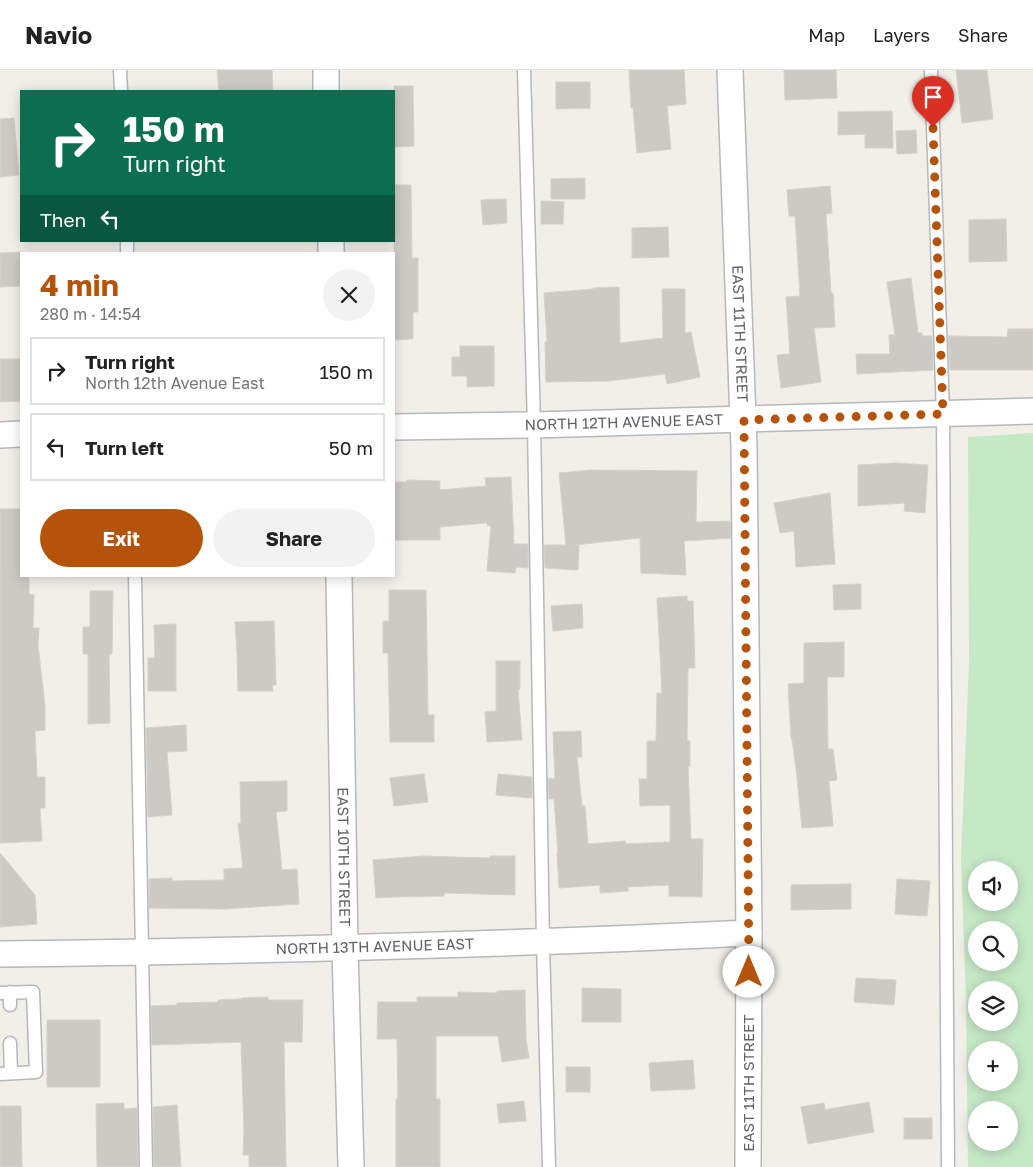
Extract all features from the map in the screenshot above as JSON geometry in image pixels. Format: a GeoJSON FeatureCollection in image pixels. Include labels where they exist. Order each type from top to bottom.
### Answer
{"type":"FeatureCollection","features":[{"type":"Feature","properties":{"kind":"street"},"geometry":{"type":"LineString","coordinates":[[326,70],[326,90]]}},
{"type":"Feature","properties":{"kind":"street","name":"EAST 11TH STREET"},"geometry":{"type":"LineString","coordinates":[[730,70],[744,420],[749,933],[748,1167]]}},
{"type":"Feature","properties":{"kind":"street","name":"NORTH 12TH AVENUE EAST"},"geometry":{"type":"LineString","coordinates":[[395,427],[744,420],[1033,411]]}},
{"type":"Feature","properties":{"kind":"street"},"geometry":{"type":"LineString","coordinates":[[0,435],[20,434]]}},
{"type":"Feature","properties":{"kind":"street","name":"EAST 10TH STREET"},"geometry":{"type":"LineString","coordinates":[[339,577],[345,949],[351,1167]]}},
{"type":"Feature","properties":{"kind":"street","name":"NORTH 13TH AVENUE EAST"},"geometry":{"type":"LineString","coordinates":[[0,954],[345,949],[543,943],[749,933]]}},
{"type":"Feature","properties":{"kind":"lane"},"geometry":{"type":"LineString","coordinates":[[120,70],[121,90]]}},
{"type":"Feature","properties":{"kind":"lane"},"geometry":{"type":"LineString","coordinates":[[524,70],[534,425],[549,1167]]}},
{"type":"Feature","properties":{"kind":"lane"},"geometry":{"type":"LineString","coordinates":[[931,70],[943,414],[948,1167]]}},
{"type":"Feature","properties":{"kind":"lane"},"geometry":{"type":"LineString","coordinates":[[136,577],[146,1167]]}},
{"type":"Feature","properties":{"kind":"lane"},"geometry":{"type":"LineString","coordinates":[[7,997],[33,992],[36,1072],[5,1073],[10,1043]]}},
{"type":"Feature","properties":{"kind":"green space"},"geometry":{"type":"Polygon","coordinates":[[[1033,433],[1033,1167],[968,1167],[966,999],[961,859],[969,663],[968,437],[1033,433]]]}},
{"type":"Feature","properties":{"kind":"building"},"geometry":{"type":"Polygon","coordinates":[[[217,70],[272,70],[273,90],[219,90],[217,70]]]}},
{"type":"Feature","properties":{"kind":"building"},"geometry":{"type":"Polygon","coordinates":[[[629,70],[684,70],[686,104],[667,106],[671,149],[637,153],[633,108],[631,108],[629,70]]]}},
{"type":"Feature","properties":{"kind":"building"},"geometry":{"type":"Polygon","coordinates":[[[784,70],[836,70],[837,98],[785,100],[784,70]]]}},
{"type":"Feature","properties":{"kind":"building"},"geometry":{"type":"Polygon","coordinates":[[[956,70],[987,70],[993,119],[962,123],[956,70]]]}},
{"type":"Feature","properties":{"kind":"building"},"geometry":{"type":"Polygon","coordinates":[[[556,82],[590,82],[590,108],[556,109],[556,82]]]}},
{"type":"Feature","properties":{"kind":"building"},"geometry":{"type":"Polygon","coordinates":[[[394,86],[413,86],[414,146],[395,147],[394,86]]]}},
{"type":"Feature","properties":{"kind":"building"},"geometry":{"type":"Polygon","coordinates":[[[892,111],[893,148],[865,148],[865,134],[838,135],[838,112],[892,111]]]}},
{"type":"Feature","properties":{"kind":"building"},"geometry":{"type":"Polygon","coordinates":[[[14,118],[19,175],[0,177],[0,119],[14,118]]]}},
{"type":"Feature","properties":{"kind":"building"},"geometry":{"type":"Polygon","coordinates":[[[916,130],[917,153],[897,154],[896,131],[916,130]]]}},
{"type":"Feature","properties":{"kind":"building"},"geometry":{"type":"Polygon","coordinates":[[[585,178],[585,199],[551,199],[551,179],[585,178]]]}},
{"type":"Feature","properties":{"kind":"building"},"geometry":{"type":"Polygon","coordinates":[[[395,185],[411,185],[412,258],[418,258],[418,312],[413,312],[413,339],[395,340],[395,185]]]}},
{"type":"Feature","properties":{"kind":"building"},"geometry":{"type":"Polygon","coordinates":[[[830,186],[832,213],[826,214],[835,327],[814,328],[821,382],[781,388],[777,355],[790,354],[786,297],[800,296],[795,216],[789,216],[787,190],[830,186]]]}},
{"type":"Feature","properties":{"kind":"building"},"geometry":{"type":"Polygon","coordinates":[[[506,199],[507,223],[483,225],[481,200],[506,199]]]}},
{"type":"Feature","properties":{"kind":"building"},"geometry":{"type":"Polygon","coordinates":[[[541,201],[564,202],[563,224],[541,224],[541,201]]]}},
{"type":"Feature","properties":{"kind":"building"},"geometry":{"type":"Polygon","coordinates":[[[1006,219],[1007,261],[969,262],[969,220],[1006,219]]]}},
{"type":"Feature","properties":{"kind":"building"},"geometry":{"type":"Polygon","coordinates":[[[668,227],[669,257],[632,258],[632,228],[668,227]]]}},
{"type":"Feature","properties":{"kind":"building"},"geometry":{"type":"Polygon","coordinates":[[[20,252],[20,286],[0,287],[0,253],[20,252]]]}},
{"type":"Feature","properties":{"kind":"building"},"geometry":{"type":"Polygon","coordinates":[[[911,278],[918,333],[922,333],[922,336],[932,336],[933,370],[857,374],[856,354],[890,354],[889,335],[895,335],[887,282],[911,278]]]}},
{"type":"Feature","properties":{"kind":"building"},"geometry":{"type":"Polygon","coordinates":[[[619,287],[620,343],[663,338],[662,289],[685,289],[685,333],[691,332],[700,377],[667,384],[665,374],[609,381],[546,382],[545,342],[547,342],[544,293],[619,287]]]}},
{"type":"Feature","properties":{"kind":"building"},"geometry":{"type":"Polygon","coordinates":[[[1008,329],[1033,329],[1033,370],[950,370],[948,336],[1007,337],[1008,329]]]}},
{"type":"Feature","properties":{"kind":"building"},"geometry":{"type":"Polygon","coordinates":[[[460,346],[494,346],[494,386],[467,387],[467,376],[452,376],[452,357],[460,357],[460,346]]]}},
{"type":"Feature","properties":{"kind":"building"},"geometry":{"type":"Polygon","coordinates":[[[0,359],[20,359],[20,401],[0,402],[0,359]]]}},
{"type":"Feature","properties":{"kind":"building"},"geometry":{"type":"Polygon","coordinates":[[[895,463],[928,465],[925,513],[904,511],[905,503],[858,506],[858,465],[895,463]]]}},
{"type":"Feature","properties":{"kind":"building"},"geometry":{"type":"Polygon","coordinates":[[[590,470],[697,471],[696,522],[730,521],[731,538],[684,541],[686,575],[641,573],[640,538],[574,545],[579,545],[578,570],[545,568],[544,545],[566,545],[559,473],[590,470]]]}},
{"type":"Feature","properties":{"kind":"building"},"geometry":{"type":"Polygon","coordinates":[[[511,477],[514,544],[528,544],[528,568],[516,567],[515,573],[487,571],[491,525],[488,526],[487,523],[440,527],[440,540],[395,540],[395,482],[407,482],[407,480],[440,481],[440,490],[486,486],[485,478],[511,477]]]}},
{"type":"Feature","properties":{"kind":"building"},"geometry":{"type":"Polygon","coordinates":[[[830,493],[835,564],[796,567],[794,531],[780,533],[774,503],[830,493]]]}},
{"type":"Feature","properties":{"kind":"building"},"geometry":{"type":"Polygon","coordinates":[[[0,509],[20,509],[20,577],[29,577],[29,594],[34,595],[33,628],[39,628],[38,645],[45,706],[45,730],[35,731],[37,777],[45,777],[45,808],[40,808],[42,841],[0,843],[0,509]]]}},
{"type":"Feature","properties":{"kind":"building"},"geometry":{"type":"Polygon","coordinates":[[[861,584],[861,609],[834,610],[833,585],[861,584]]]}},
{"type":"Feature","properties":{"kind":"building"},"geometry":{"type":"Polygon","coordinates":[[[389,590],[426,590],[428,715],[434,715],[434,742],[390,742],[388,653],[383,653],[383,621],[389,621],[389,590]]]}},
{"type":"Feature","properties":{"kind":"building"},"geometry":{"type":"Polygon","coordinates":[[[90,591],[113,591],[112,654],[109,654],[110,723],[88,724],[88,654],[83,654],[83,627],[90,627],[90,591]]]}},
{"type":"Feature","properties":{"kind":"building"},"geometry":{"type":"Polygon","coordinates":[[[687,596],[687,601],[693,601],[695,668],[688,668],[687,741],[690,741],[690,766],[688,766],[691,839],[703,839],[702,897],[669,896],[669,885],[628,887],[628,891],[600,893],[600,885],[559,888],[554,799],[549,799],[548,778],[555,779],[553,732],[581,731],[582,757],[577,757],[582,806],[585,806],[588,844],[625,841],[626,844],[670,842],[670,805],[640,806],[639,779],[647,779],[647,741],[656,741],[657,693],[662,693],[657,598],[687,596]]]}},
{"type":"Feature","properties":{"kind":"building"},"geometry":{"type":"Polygon","coordinates":[[[582,604],[583,628],[553,631],[551,606],[582,604]]]}},
{"type":"Feature","properties":{"kind":"building"},"geometry":{"type":"Polygon","coordinates":[[[274,621],[276,685],[272,685],[273,691],[238,691],[235,622],[274,621]]]}},
{"type":"Feature","properties":{"kind":"building"},"geometry":{"type":"Polygon","coordinates":[[[176,624],[176,691],[148,691],[148,658],[155,658],[154,625],[176,624]]]}},
{"type":"Feature","properties":{"kind":"building"},"geometry":{"type":"Polygon","coordinates":[[[844,642],[844,677],[827,677],[828,749],[833,749],[837,780],[829,781],[833,826],[802,828],[791,739],[788,684],[804,683],[804,643],[844,642]]]}},
{"type":"Feature","properties":{"kind":"building"},"geometry":{"type":"Polygon","coordinates":[[[496,661],[520,661],[520,689],[518,689],[522,740],[487,742],[485,712],[496,711],[496,661]]]}},
{"type":"Feature","properties":{"kind":"building"},"geometry":{"type":"Polygon","coordinates":[[[186,725],[187,751],[167,752],[172,815],[148,817],[146,728],[186,725]]]}},
{"type":"Feature","properties":{"kind":"building"},"geometry":{"type":"Polygon","coordinates":[[[424,774],[428,802],[394,806],[390,778],[424,774]]]}},
{"type":"Feature","properties":{"kind":"building"},"geometry":{"type":"Polygon","coordinates":[[[498,774],[532,777],[532,798],[496,795],[498,774]]]}},
{"type":"Feature","properties":{"kind":"building"},"geometry":{"type":"Polygon","coordinates":[[[287,781],[287,811],[276,812],[282,870],[297,869],[299,904],[225,909],[149,908],[149,879],[172,878],[172,881],[224,880],[224,869],[243,868],[238,823],[241,823],[240,782],[287,781]]]}},
{"type":"Feature","properties":{"kind":"building"},"geometry":{"type":"Polygon","coordinates":[[[0,853],[35,895],[37,924],[0,927],[0,853]]]}},
{"type":"Feature","properties":{"kind":"building"},"geometry":{"type":"Polygon","coordinates":[[[422,856],[490,858],[490,856],[515,856],[515,895],[444,893],[444,896],[376,898],[373,860],[422,856]]]}},
{"type":"Feature","properties":{"kind":"building"},"geometry":{"type":"Polygon","coordinates":[[[897,879],[930,881],[927,916],[895,914],[897,879]]]}},
{"type":"Feature","properties":{"kind":"building"},"geometry":{"type":"Polygon","coordinates":[[[851,884],[851,909],[791,910],[791,885],[851,884]]]}},
{"type":"Feature","properties":{"kind":"building"},"geometry":{"type":"Polygon","coordinates":[[[856,978],[896,980],[894,1005],[854,1002],[856,978]]]}},
{"type":"Feature","properties":{"kind":"building"},"geometry":{"type":"Polygon","coordinates":[[[582,988],[621,989],[621,1022],[582,1022],[582,988]]]}},
{"type":"Feature","properties":{"kind":"building"},"geometry":{"type":"Polygon","coordinates":[[[525,990],[526,1039],[529,1058],[502,1062],[498,1036],[436,1036],[436,1099],[440,1099],[440,1167],[396,1167],[397,1039],[377,1039],[378,1002],[417,1002],[417,997],[458,997],[458,992],[497,993],[497,991],[525,990]]]}},
{"type":"Feature","properties":{"kind":"building"},"geometry":{"type":"Polygon","coordinates":[[[268,997],[268,1000],[303,1000],[302,1042],[284,1042],[286,1167],[249,1167],[249,1155],[243,1155],[241,1042],[152,1045],[151,1006],[268,997]]]}},
{"type":"Feature","properties":{"kind":"building"},"geometry":{"type":"Polygon","coordinates":[[[47,1020],[100,1020],[100,1087],[47,1087],[47,1020]]]}},
{"type":"Feature","properties":{"kind":"building"},"geometry":{"type":"Polygon","coordinates":[[[693,1060],[695,1089],[651,1091],[649,1063],[693,1060]]]}},
{"type":"Feature","properties":{"kind":"building"},"geometry":{"type":"Polygon","coordinates":[[[566,1067],[590,1067],[590,1092],[566,1092],[566,1067]]]}},
{"type":"Feature","properties":{"kind":"building"},"geometry":{"type":"Polygon","coordinates":[[[524,1101],[526,1121],[499,1123],[497,1104],[524,1101]]]}},
{"type":"Feature","properties":{"kind":"building"},"geometry":{"type":"Polygon","coordinates":[[[869,1102],[874,1132],[808,1144],[801,1107],[824,1103],[825,1110],[869,1102]]]}},
{"type":"Feature","properties":{"kind":"building"},"geometry":{"type":"Polygon","coordinates":[[[124,1103],[124,1109],[137,1108],[138,1167],[97,1167],[96,1104],[124,1103]]]}},
{"type":"Feature","properties":{"kind":"building"},"geometry":{"type":"Polygon","coordinates":[[[177,1105],[181,1167],[154,1167],[153,1107],[177,1105]]]}},
{"type":"Feature","properties":{"kind":"building"},"geometry":{"type":"Polygon","coordinates":[[[0,1106],[21,1106],[22,1167],[0,1167],[0,1106]]]}},
{"type":"Feature","properties":{"kind":"building"},"geometry":{"type":"Polygon","coordinates":[[[904,1118],[932,1118],[932,1139],[904,1139],[904,1118]]]}},
{"type":"Feature","properties":{"kind":"route"},"geometry":{"type":"LineString","coordinates":[[749,972],[744,420],[943,414],[933,127]]}}]}
